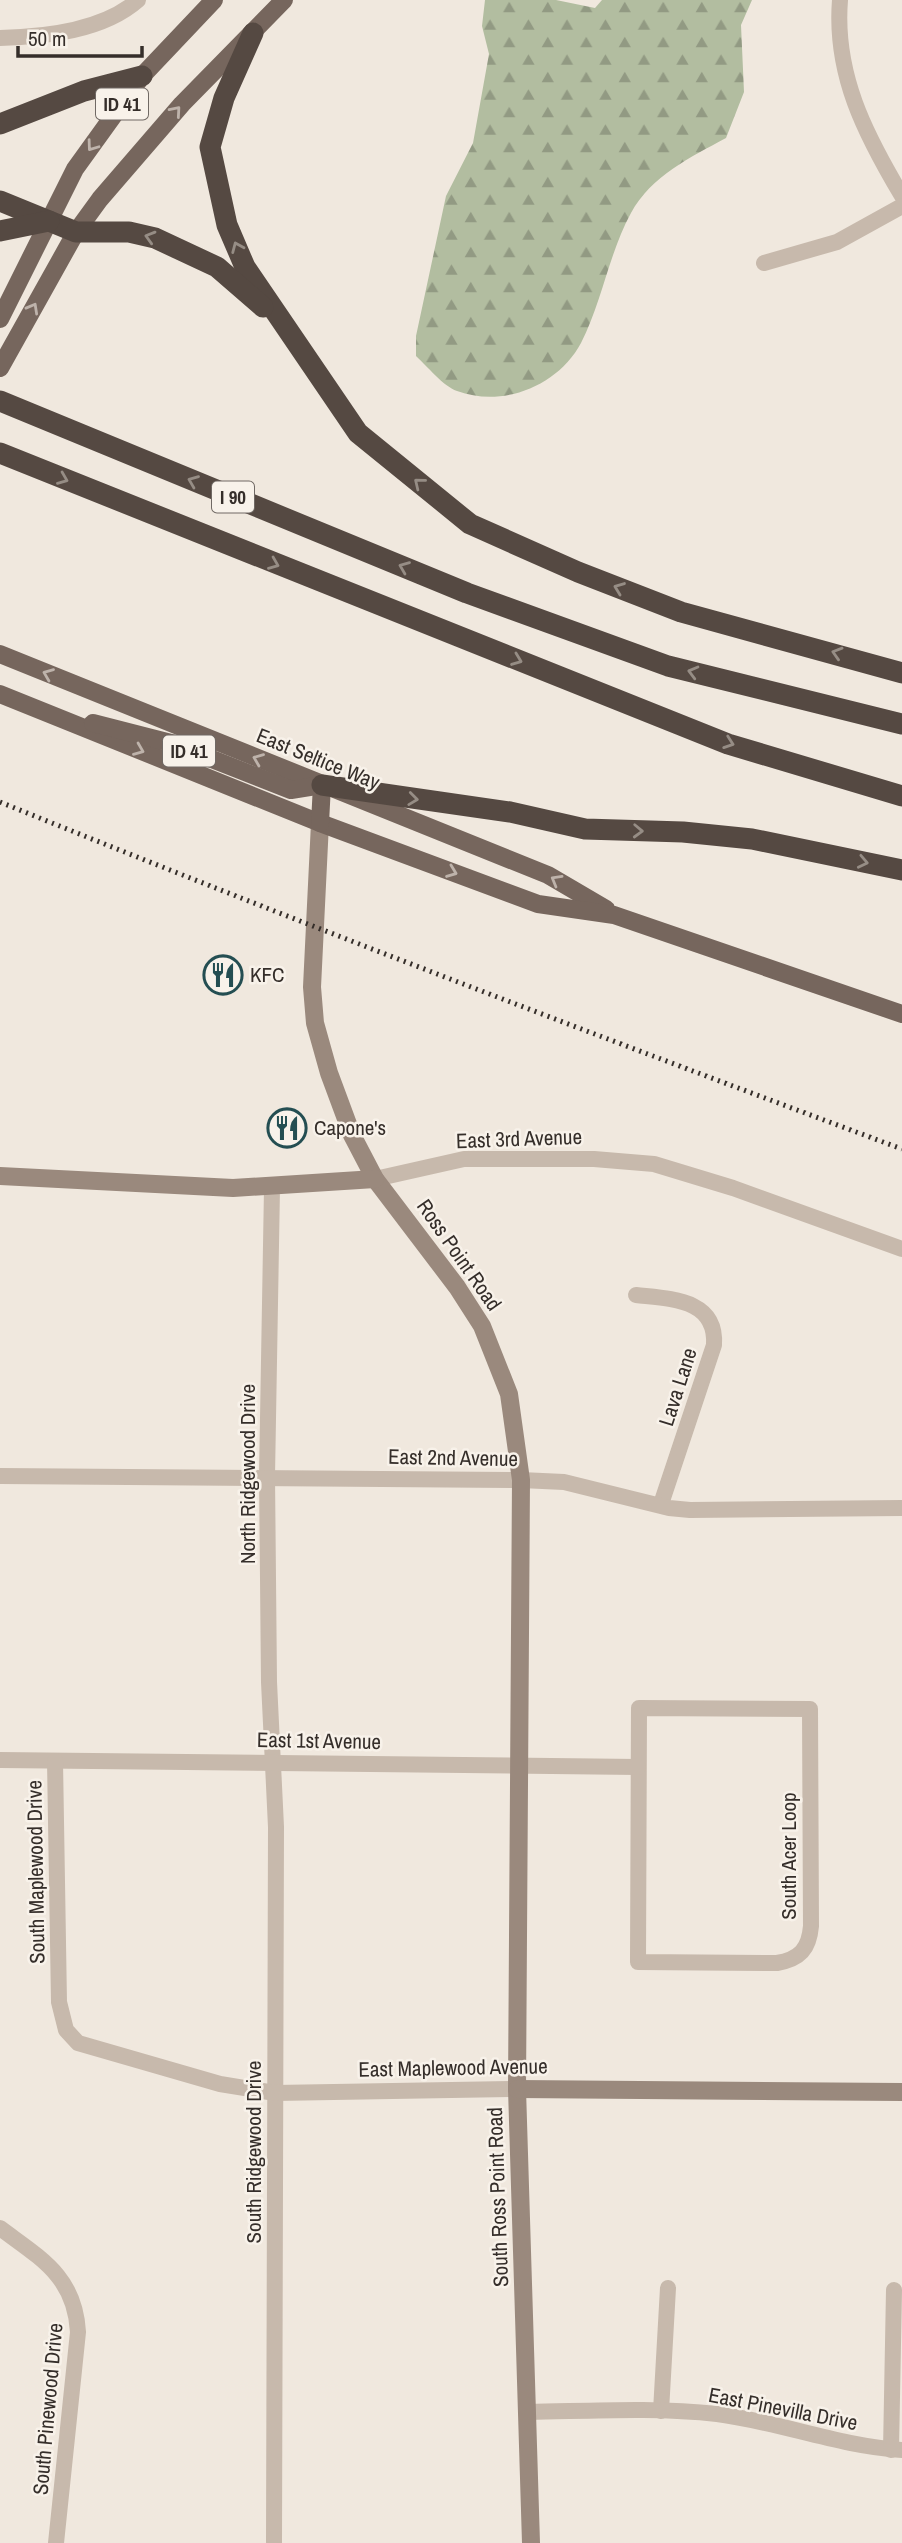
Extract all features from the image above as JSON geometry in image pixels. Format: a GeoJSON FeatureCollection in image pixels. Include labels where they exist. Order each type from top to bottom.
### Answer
{"type":"FeatureCollection","features":[{"type":"Feature","properties":{"kind":"highway"},"geometry":{"type":"LineString","coordinates":[[253,33],[224,98],[210,147],[227,225],[245,267],[358,433],[470,524],[578,572],[681,612],[902,673]]}},
{"type":"Feature","properties":{"kind":"highway"},"geometry":{"type":"LineString","coordinates":[[0,124],[84,91],[142,76]]}},
{"type":"Feature","properties":{"kind":"highway"},"geometry":{"type":"LineString","coordinates":[[0,201],[76,232],[129,232],[155,237],[217,267],[287,328]]}},
{"type":"Feature","properties":{"kind":"highway"},"geometry":{"type":"LineString","coordinates":[[0,231],[49,221]]}},
{"type":"Feature","properties":{"kind":"highway","name":"I 90"},"geometry":{"type":"LineString","coordinates":[[0,401],[467,593],[668,666],[902,724]]}},
{"type":"Feature","properties":{"kind":"highway","name":"I 90"},"geometry":{"type":"LineString","coordinates":[[0,453],[728,744],[902,796]]}},
{"type":"Feature","properties":{"kind":"highway"},"geometry":{"type":"LineString","coordinates":[[322,785],[510,812],[585,829],[683,832],[752,839],[902,870]]}},
{"type":"Feature","properties":{"kind":"main road","name":"ID 41"},"geometry":{"type":"LineString","coordinates":[[0,319],[75,169],[142,76],[214,0]]}},
{"type":"Feature","properties":{"kind":"main road","name":"ID 41"},"geometry":{"type":"LineString","coordinates":[[0,368],[76,232],[181,104],[284,0]]}},
{"type":"Feature","properties":{"kind":"main road","name":"East Seltice Way"},"geometry":{"type":"LineString","coordinates":[[0,654],[548,874],[614,915]]}},
{"type":"Feature","properties":{"kind":"main road","name":"East Seltice Way"},"geometry":{"type":"LineString","coordinates":[[0,694],[320,823],[538,904],[614,915],[902,1014]]}},
{"type":"Feature","properties":{"kind":"main road","name":"ID 41"},"geometry":{"type":"LineString","coordinates":[[53,715],[116,727],[171,743],[285,788],[298,790],[322,785]]}},
{"type":"Feature","properties":{"kind":"main road","name":"Ross Point Road"},"geometry":{"type":"LineString","coordinates":[[320,823],[322,785]]}},
{"type":"Feature","properties":{"kind":"street"},"geometry":{"type":"LineString","coordinates":[[0,38],[46,34],[87,25],[119,14],[138,0]]}},
{"type":"Feature","properties":{"kind":"street"},"geometry":{"type":"LineString","coordinates":[[840,0],[839,39],[851,97],[871,143],[902,196]]}},
{"type":"Feature","properties":{"kind":"street"},"geometry":{"type":"LineString","coordinates":[[764,263],[837,242],[902,206]]}},
{"type":"Feature","properties":{"kind":"street","name":"Ross Point Road"},"geometry":{"type":"LineString","coordinates":[[320,823],[312,987],[315,1023],[328,1073],[352,1135],[375,1180],[457,1287],[482,1326],[509,1395],[521,1479],[518,1766]]}},
{"type":"Feature","properties":{"kind":"street","name":"East 3rd Avenue"},"geometry":{"type":"LineString","coordinates":[[0,1177],[131,1185],[272,1188],[375,1180],[464,1159],[594,1159],[654,1164],[733,1188],[902,1249]]}},
{"type":"Feature","properties":{"kind":"street","name":"North Ridgewood Drive"},"geometry":{"type":"LineString","coordinates":[[272,1188],[267,1476],[273,1761]]}},
{"type":"Feature","properties":{"kind":"street","name":"Lava Lane"},"geometry":{"type":"LineString","coordinates":[[636,1295],[667,1299],[696,1307],[713,1324],[715,1331],[714,1345],[661,1504]]}},
{"type":"Feature","properties":{"kind":"street","name":"East 2nd Avenue"},"geometry":{"type":"LineString","coordinates":[[0,1476],[521,1479],[564,1482],[661,1504],[668,1508],[691,1510],[902,1508]]}},
{"type":"Feature","properties":{"kind":"street","name":"South Acer Loop"},"geometry":{"type":"LineString","coordinates":[[639,1708],[810,1709],[811,1926],[802,1954],[793,1960],[777,1963],[638,1962],[638,1767],[639,1708]]}},
{"type":"Feature","properties":{"kind":"street","name":"East 1st Avenue"},"geometry":{"type":"LineString","coordinates":[[0,1760],[638,1767]]}},
{"type":"Feature","properties":{"kind":"street","name":"South Maplewood Drive"},"geometry":{"type":"LineString","coordinates":[[55,1761],[59,1982]]}},
{"type":"Feature","properties":{"kind":"street","name":"South Ridgewood Drive"},"geometry":{"type":"LineString","coordinates":[[273,1761],[276,1827],[274,2543]]}},
{"type":"Feature","properties":{"kind":"street","name":"South Ross Point Road"},"geometry":{"type":"LineString","coordinates":[[518,1766],[516,2089],[529,2412],[531,2543]]}},
{"type":"Feature","properties":{"kind":"street","name":"East Maplewood Avenue"},"geometry":{"type":"LineString","coordinates":[[59,1982],[61,2016],[65,2030],[78,2043],[220,2084],[275,2093],[516,2089],[902,2092]]}},
{"type":"Feature","properties":{"kind":"street","name":"South Pinewood Drive"},"geometry":{"type":"LineString","coordinates":[[0,2228],[60,2277],[72,2297],[77,2313],[78,2332],[56,2543]]}},
{"type":"Feature","properties":{"kind":"street"},"geometry":{"type":"LineString","coordinates":[[661,2411],[668,2288]]}},
{"type":"Feature","properties":{"kind":"street"},"geometry":{"type":"LineString","coordinates":[[894,2290],[897,2450]]}},
{"type":"Feature","properties":{"kind":"street","name":"East Pinevilla Drive"},"geometry":{"type":"LineString","coordinates":[[529,2412],[661,2411],[754,2420],[835,2442],[897,2450]]}},
{"type":"Feature","properties":{"kind":"green space"},"geometry":{"type":"Polygon","coordinates":[[[485,0],[556,0],[595,8],[602,0],[752,0],[741,25],[744,92],[726,138],[673,169],[649,188],[639,200],[623,228],[595,311],[571,358],[544,382],[528,390],[493,397],[475,396],[452,389],[416,356],[416,336],[446,196],[473,143],[489,54],[482,26],[485,0]]]}},
{"type":"Feature","properties":{"kind":"railway"},"geometry":{"type":"LineString","coordinates":[[0,802],[450,979],[902,1149]]}},
{"type":"Feature","properties":{"kind":"place","name":"KFC"},"geometry":{"type":"Point","coordinates":[223,975]}},
{"type":"Feature","properties":{"kind":"place","name":"Capone's"},"geometry":{"type":"Point","coordinates":[287,1128]}}]}
